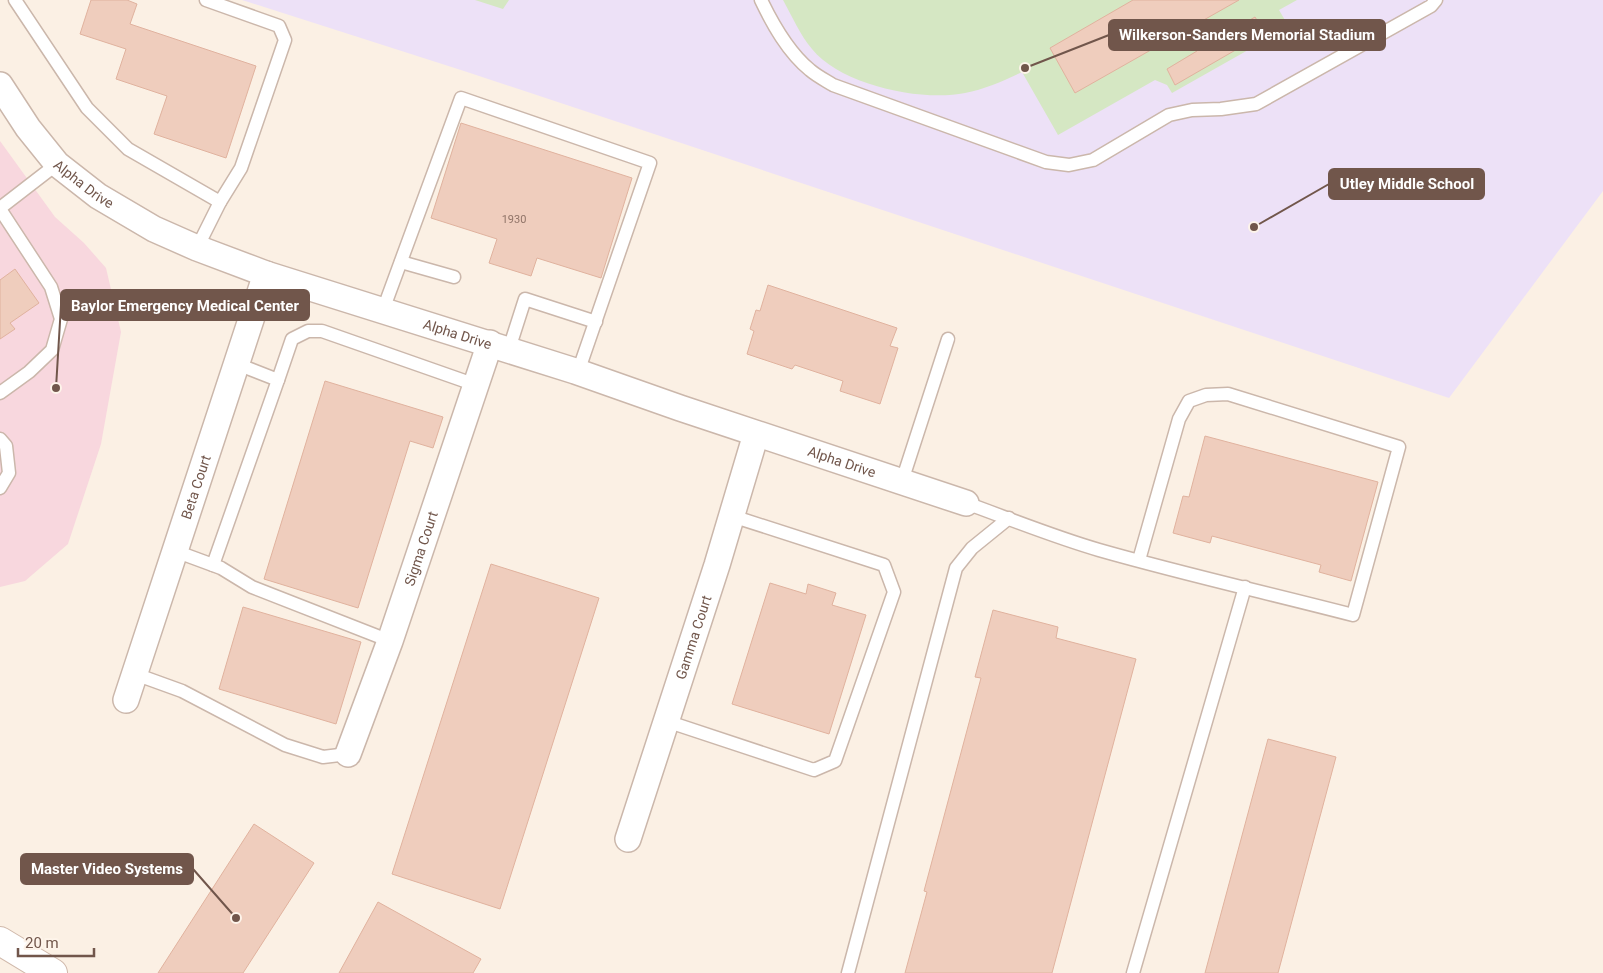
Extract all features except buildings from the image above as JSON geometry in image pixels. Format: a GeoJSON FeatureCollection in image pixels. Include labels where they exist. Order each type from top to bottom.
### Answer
{"type":"FeatureCollection","features":[{"type":"Feature","properties":{"kind":"street","name":"Alpha Drive"},"geometry":{"type":"LineString","coordinates":[[0,85],[28,128],[57,164],[98,196],[154,228],[196,248],[266,274],[500,346],[756,434],[966,503]]}},
{"type":"Feature","properties":{"kind":"street","name":"Beta Court"},"geometry":{"type":"LineString","coordinates":[[126,700],[266,274]]}},
{"type":"Feature","properties":{"kind":"street","name":"Sigma Court"},"geometry":{"type":"LineString","coordinates":[[348,754],[390,641],[476,385],[500,346]]}},
{"type":"Feature","properties":{"kind":"street","name":"Gamma Court"},"geometry":{"type":"LineString","coordinates":[[628,839],[732,516],[756,434]]}},
{"type":"Feature","properties":{"kind":"street"},"geometry":{"type":"LineString","coordinates":[[0,941],[53,973]]}},
{"type":"Feature","properties":{"kind":"lane"},"geometry":{"type":"LineString","coordinates":[[15,0],[87,108],[107,129],[128,149],[220,202]]}},
{"type":"Feature","properties":{"kind":"lane"},"geometry":{"type":"LineString","coordinates":[[196,248],[220,202],[241,168],[285,40],[279,26],[206,0]]}},
{"type":"Feature","properties":{"kind":"lane"},"geometry":{"type":"LineString","coordinates":[[760,0],[775,29],[789,47],[809,69],[833,86],[1046,162],[1069,165],[1093,160],[1170,115],[1192,110],[1221,109],[1256,104],[1431,6],[1436,0]]}},
{"type":"Feature","properties":{"kind":"lane"},"geometry":{"type":"LineString","coordinates":[[383,310],[461,98],[650,163],[578,372]]}},
{"type":"Feature","properties":{"kind":"lane"},"geometry":{"type":"LineString","coordinates":[[0,392],[29,372],[52,350],[61,319],[51,287],[0,208],[57,164]]}},
{"type":"Feature","properties":{"kind":"lane"},"geometry":{"type":"LineString","coordinates":[[401,262],[454,278]]}},
{"type":"Feature","properties":{"kind":"lane"},"geometry":{"type":"LineString","coordinates":[[500,346],[525,299],[596,322]]}},
{"type":"Feature","properties":{"kind":"lane"},"geometry":{"type":"LineString","coordinates":[[213,565],[292,339],[308,331],[322,332],[476,385]]}},
{"type":"Feature","properties":{"kind":"lane"},"geometry":{"type":"LineString","coordinates":[[902,481],[948,339]]}},
{"type":"Feature","properties":{"kind":"lane"},"geometry":{"type":"LineString","coordinates":[[237,364],[278,380]]}},
{"type":"Feature","properties":{"kind":"lane"},"geometry":{"type":"LineString","coordinates":[[966,503],[1098,549],[1139,560],[1353,615],[1399,447],[1228,394],[1206,395],[1189,401],[1179,419],[1139,560]]}},
{"type":"Feature","properties":{"kind":"lane"},"geometry":{"type":"LineString","coordinates":[[0,439],[6,446],[9,473],[0,488]]}},
{"type":"Feature","properties":{"kind":"lane"},"geometry":{"type":"LineString","coordinates":[[666,721],[814,770],[835,761],[894,592],[884,565],[732,516]]}},
{"type":"Feature","properties":{"kind":"lane"},"geometry":{"type":"LineString","coordinates":[[848,973],[956,568],[972,548],[1009,518]]}},
{"type":"Feature","properties":{"kind":"lane"},"geometry":{"type":"LineString","coordinates":[[175,552],[222,568],[252,587],[390,641]]}},
{"type":"Feature","properties":{"kind":"lane"},"geometry":{"type":"LineString","coordinates":[[1134,973],[1245,587]]}},
{"type":"Feature","properties":{"kind":"lane"},"geometry":{"type":"LineString","coordinates":[[135,674],[182,691],[285,745],[324,756],[348,754]]}},
{"type":"Feature","properties":{"kind":"shaded area"},"geometry":{"type":"Polygon","coordinates":[[[242,0],[1603,0],[1603,191],[1449,398],[464,71],[242,0]]]}},
{"type":"Feature","properties":{"kind":"shaded area"},"geometry":{"type":"Polygon","coordinates":[[[0,141],[55,217],[84,243],[106,268],[121,332],[101,444],[68,544],[25,581],[0,587],[0,141]]]}},
{"type":"Feature","properties":{"kind":"green space"},"geometry":{"type":"Polygon","coordinates":[[[475,0],[509,0],[503,9],[475,0]]]}},
{"type":"Feature","properties":{"kind":"green space"},"geometry":{"type":"Polygon","coordinates":[[[783,0],[1297,0],[1279,10],[1289,27],[1172,93],[1167,85],[1155,80],[1058,135],[1022,72],[1001,82],[965,93],[927,95],[883,88],[862,81],[825,62],[804,38],[783,0]]]}},
{"type":"Feature","properties":{"kind":"place","name":"Wilkerson-Sanders Memorial Stadium"},"geometry":{"type":"Point","coordinates":[1025,68]}},
{"type":"Feature","properties":{"kind":"place","name":"Utley Middle School"},"geometry":{"type":"Point","coordinates":[1254,227]}},
{"type":"Feature","properties":{"kind":"place","name":"Baylor Emergency Medical Center"},"geometry":{"type":"Point","coordinates":[56,388]}},
{"type":"Feature","properties":{"kind":"place","name":"Master Video Systems"},"geometry":{"type":"Point","coordinates":[236,918]}}]}
